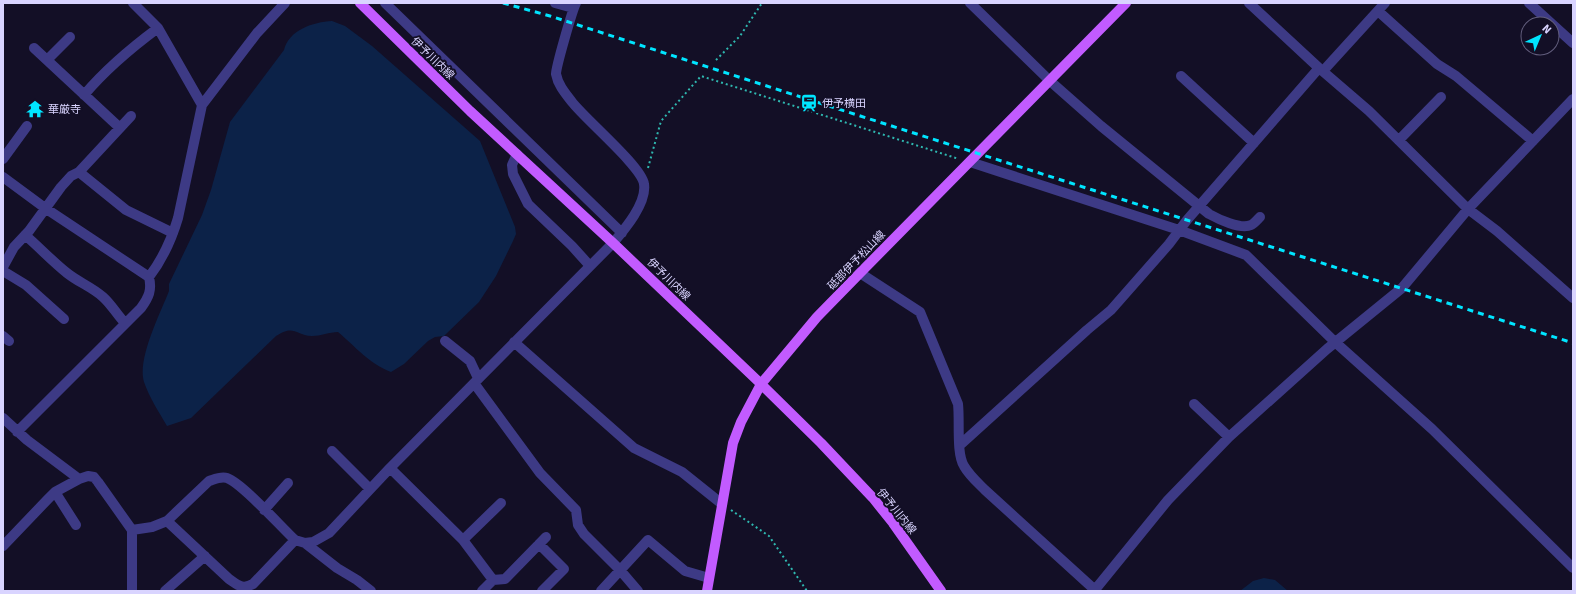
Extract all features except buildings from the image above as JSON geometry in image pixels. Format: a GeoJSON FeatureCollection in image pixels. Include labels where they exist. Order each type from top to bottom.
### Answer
{"type":"FeatureCollection","features":[{"type":"Feature","properties":{"kind":"main road","name":"伊予川内線"},"geometry":{"type":"LineString","coordinates":[[360,3],[408,51],[613,243],[821,443],[873,498],[893,523],[941,591]]}},
{"type":"Feature","properties":{"kind":"main road","name":"砥部伊予松山線"},"geometry":{"type":"LineString","coordinates":[[707,591],[733,443],[741,422],[761,384],[818,317],[860,272],[1126,3]]}},
{"type":"Feature","properties":{"kind":"street"},"geometry":{"type":"LineString","coordinates":[[133,3],[158,28],[202,105]]}},
{"type":"Feature","properties":{"kind":"street"},"geometry":{"type":"LineString","coordinates":[[17,432],[141,308],[150,294],[149,277],[154,271],[173,233],[183,200],[202,105],[257,33],[285,3]]}},
{"type":"Feature","properties":{"kind":"street"},"geometry":{"type":"LineString","coordinates":[[385,3],[622,233]]}},
{"type":"Feature","properties":{"kind":"street"},"geometry":{"type":"LineString","coordinates":[[167,521],[229,579],[240,586],[247,588],[300,541],[313,542],[329,533],[390,468],[622,233],[637,210],[643,197],[644,184],[635,166],[580,112],[560,87],[556,72],[574,5],[555,3]]}},
{"type":"Feature","properties":{"kind":"street"},"geometry":{"type":"LineString","coordinates":[[970,3],[1050,81],[1101,126],[1209,214],[1217,219],[1242,226],[1251,225],[1260,217]]}},
{"type":"Feature","properties":{"kind":"street"},"geometry":{"type":"LineString","coordinates":[[1249,3],[1321,70],[1369,110],[1468,209],[1497,231],[1573,298]]}},
{"type":"Feature","properties":{"kind":"street"},"geometry":{"type":"LineString","coordinates":[[1529,3],[1573,42]]}},
{"type":"Feature","properties":{"kind":"street"},"geometry":{"type":"LineString","coordinates":[[960,446],[1087,330],[1111,310],[1169,244],[1199,205],[1254,143],[1381,6],[1437,64],[1456,76],[1533,141]]}},
{"type":"Feature","properties":{"kind":"street"},"geometry":{"type":"LineString","coordinates":[[84,95],[95,82],[126,52],[158,28]]}},
{"type":"Feature","properties":{"kind":"street"},"geometry":{"type":"LineString","coordinates":[[47,60],[70,37]]}},
{"type":"Feature","properties":{"kind":"street"},"geometry":{"type":"LineString","coordinates":[[34,48],[120,128]]}},
{"type":"Feature","properties":{"kind":"street"},"geometry":{"type":"LineString","coordinates":[[1181,76],[1254,143]]}},
{"type":"Feature","properties":{"kind":"street"},"geometry":{"type":"LineString","coordinates":[[1399,140],[1441,97]]}},
{"type":"Feature","properties":{"kind":"street"},"geometry":{"type":"LineString","coordinates":[[860,272],[920,312],[958,404],[960,454],[963,465],[971,476],[1094,590],[1168,500],[1229,438],[1336,342],[1402,288],[1468,209],[1573,99]]}},
{"type":"Feature","properties":{"kind":"street"},"geometry":{"type":"LineString","coordinates":[[3,267],[14,247],[61,187],[71,176],[79,172],[132,116]]}},
{"type":"Feature","properties":{"kind":"street"},"geometry":{"type":"LineString","coordinates":[[3,159],[27,126]]}},
{"type":"Feature","properties":{"kind":"street"},"geometry":{"type":"LineString","coordinates":[[517,154],[512,165],[513,174],[528,204],[572,246],[590,266]]}},
{"type":"Feature","properties":{"kind":"street"},"geometry":{"type":"LineString","coordinates":[[970,162],[1179,230],[1246,255],[1336,342],[1432,429],[1573,568]]}},
{"type":"Feature","properties":{"kind":"street"},"geometry":{"type":"LineString","coordinates":[[79,172],[126,210],[173,233]]}},
{"type":"Feature","properties":{"kind":"street"},"geometry":{"type":"LineString","coordinates":[[3,177],[46,208],[149,277]]}},
{"type":"Feature","properties":{"kind":"street"},"geometry":{"type":"LineString","coordinates":[[25,234],[68,274],[102,296],[125,323]]}},
{"type":"Feature","properties":{"kind":"street"},"geometry":{"type":"LineString","coordinates":[[3,271],[26,285],[64,319]]}},
{"type":"Feature","properties":{"kind":"street"},"geometry":{"type":"LineString","coordinates":[[445,341],[470,361],[476,381],[540,473],[576,510],[578,525],[584,534],[620,570],[638,591]]}},
{"type":"Feature","properties":{"kind":"street"},"geometry":{"type":"LineString","coordinates":[[514,342],[634,448],[682,472],[722,504]]}},
{"type":"Feature","properties":{"kind":"street"},"geometry":{"type":"LineString","coordinates":[[1194,404],[1229,438]]}},
{"type":"Feature","properties":{"kind":"street"},"geometry":{"type":"LineString","coordinates":[[3,418],[17,432],[79,479]]}},
{"type":"Feature","properties":{"kind":"street"},"geometry":{"type":"LineString","coordinates":[[332,451],[370,489]]}},
{"type":"Feature","properties":{"kind":"street"},"geometry":{"type":"LineString","coordinates":[[390,468],[463,540],[488,587],[505,579],[543,541],[564,569],[542,591]]}},
{"type":"Feature","properties":{"kind":"street"},"geometry":{"type":"LineString","coordinates":[[3,546],[56,492],[79,479],[88,476],[94,477],[132,530],[132,591]]}},
{"type":"Feature","properties":{"kind":"street"},"geometry":{"type":"LineString","coordinates":[[132,530],[152,527],[167,521],[209,481],[217,478],[225,478],[233,481],[300,541],[371,591]]}},
{"type":"Feature","properties":{"kind":"street"},"geometry":{"type":"LineString","coordinates":[[264,510],[288,483]]}},
{"type":"Feature","properties":{"kind":"street"},"geometry":{"type":"LineString","coordinates":[[56,492],[76,525]]}},
{"type":"Feature","properties":{"kind":"street"},"geometry":{"type":"LineString","coordinates":[[463,540],[501,503]]}},
{"type":"Feature","properties":{"kind":"street"},"geometry":{"type":"LineString","coordinates":[[602,591],[648,540],[685,571],[709,578]]}},
{"type":"Feature","properties":{"kind":"street"},"geometry":{"type":"LineString","coordinates":[[165,591],[204,556]]}},
{"type":"Feature","properties":{"kind":"path"},"geometry":{"type":"LineString","coordinates":[[716,60],[740,36],[762,3]]}},
{"type":"Feature","properties":{"kind":"path"},"geometry":{"type":"LineString","coordinates":[[644,184],[661,121],[702,76],[970,162]]}},
{"type":"Feature","properties":{"kind":"path"},"geometry":{"type":"LineString","coordinates":[[722,504],[769,536],[807,591]]}},
{"type":"Feature","properties":{"kind":"water"},"geometry":{"type":"Polygon","coordinates":[[[332,21],[345,26],[372,46],[480,141],[515,227],[516,234],[496,276],[479,302],[444,336],[435,337],[428,341],[404,364],[391,372],[369,359],[338,332],[312,336],[291,330],[276,336],[191,418],[167,426],[151,399],[144,382],[143,372],[146,349],[169,291],[169,284],[202,215],[211,190],[230,122],[296,32],[310,25],[332,21]]]}},
{"type":"Feature","properties":{"kind":"water"},"geometry":{"type":"Polygon","coordinates":[[[1264,578],[1275,580],[1288,591],[1240,591],[1253,581],[1264,578]]]}},
{"type":"Feature","properties":{"kind":"railway"},"geometry":{"type":"LineString","coordinates":[[503,3],[550,16],[1573,343]]}},
{"type":"Feature","properties":{"kind":"place","name":"伊予横田"},"geometry":{"type":"Point","coordinates":[809,103]}},
{"type":"Feature","properties":{"kind":"place","name":"華厳寺"},"geometry":{"type":"Point","coordinates":[35,109]}}]}
